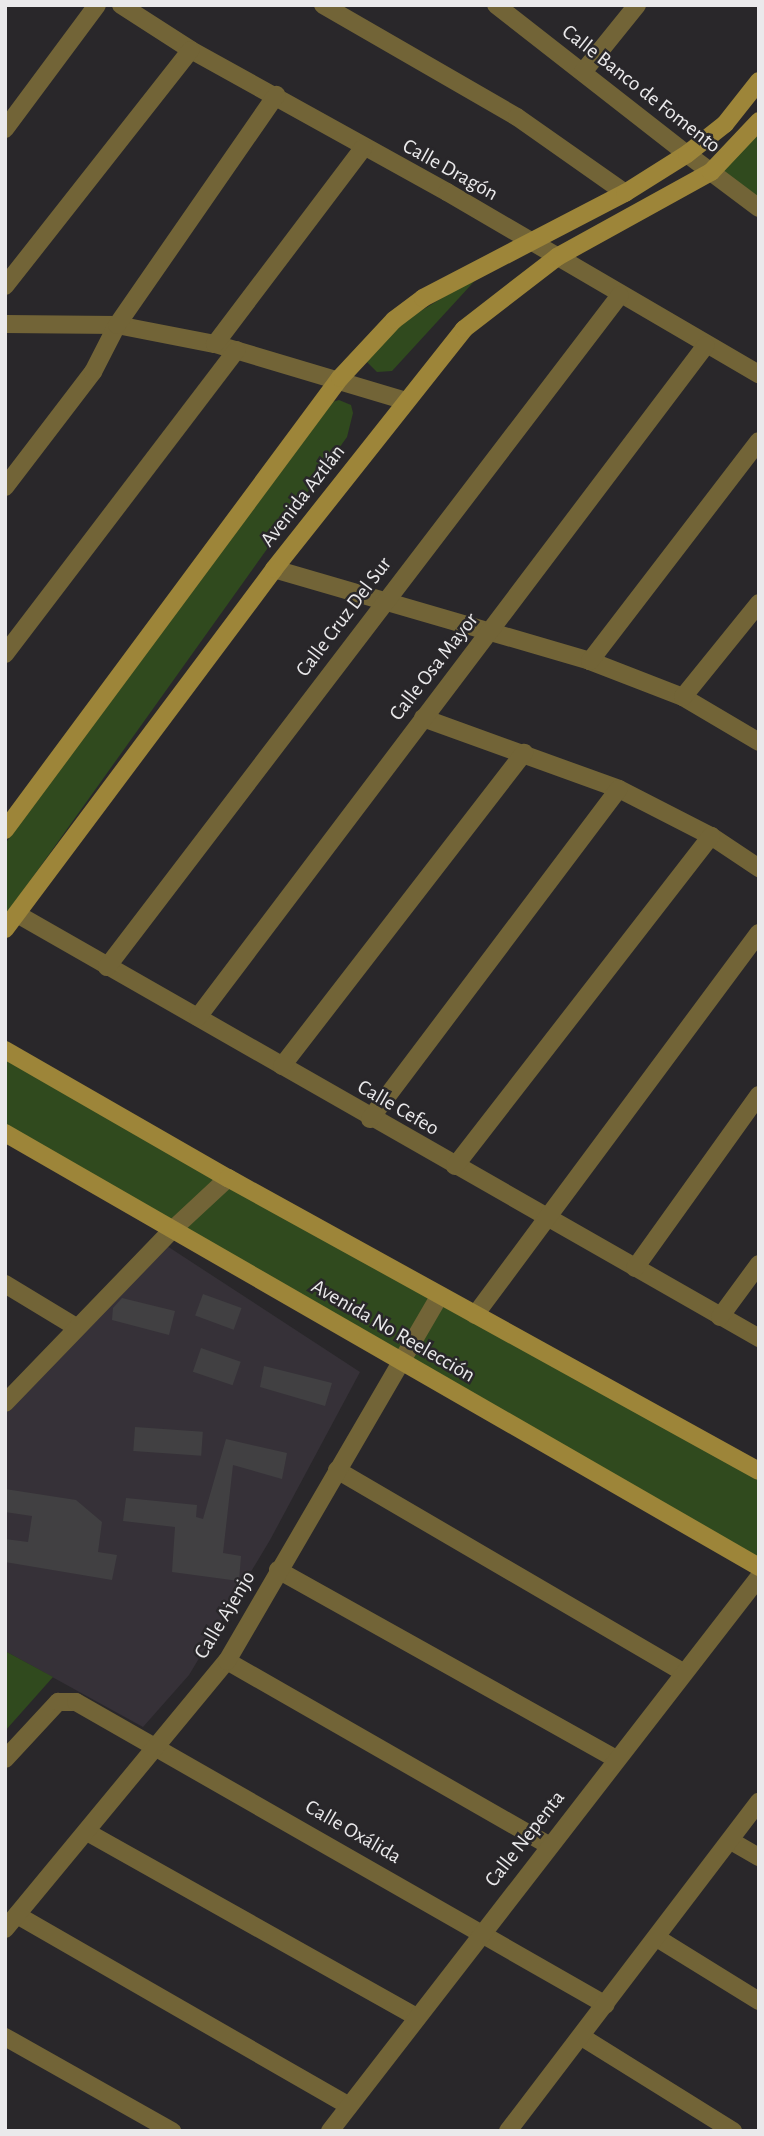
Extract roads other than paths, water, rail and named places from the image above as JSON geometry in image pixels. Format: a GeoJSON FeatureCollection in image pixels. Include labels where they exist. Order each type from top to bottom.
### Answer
{"type":"FeatureCollection","features":[{"type":"Feature","properties":{"kind":"main road","name":"Avenida Aztlán"},"geometry":{"type":"LineString","coordinates":[[5,830],[340,378],[394,320],[424,298],[528,240],[625,193],[687,154],[725,124],[759,81]]}},
{"type":"Feature","properties":{"kind":"main road","name":"Avenida Aztlán"},"geometry":{"type":"LineString","coordinates":[[5,929],[274,569],[471,323],[557,257],[711,172],[759,121]]}},
{"type":"Feature","properties":{"kind":"main road"},"geometry":{"type":"LineString","coordinates":[[5,1049],[228,1178],[759,1471]]}},
{"type":"Feature","properties":{"kind":"main road","name":"Avenida No Reelección"},"geometry":{"type":"LineString","coordinates":[[5,1133],[171,1231],[759,1567]]}},
{"type":"Feature","properties":{"kind":"street"},"geometry":{"type":"LineString","coordinates":[[5,129],[97,5]]}},
{"type":"Feature","properties":{"kind":"street"},"geometry":{"type":"LineString","coordinates":[[323,5],[517,117],[625,193]]}},
{"type":"Feature","properties":{"kind":"street","name":"Calle Banco de Fomento"},"geometry":{"type":"LineString","coordinates":[[496,5],[759,208]]}},
{"type":"Feature","properties":{"kind":"street"},"geometry":{"type":"LineString","coordinates":[[583,72],[637,5]]}},
{"type":"Feature","properties":{"kind":"street","name":"Calle Dragón"},"geometry":{"type":"LineString","coordinates":[[132,8],[191,50],[276,95],[363,148],[759,374]]}},
{"type":"Feature","properties":{"kind":"street"},"geometry":{"type":"LineString","coordinates":[[5,286],[191,50]]}},
{"type":"Feature","properties":{"kind":"street"},"geometry":{"type":"LineString","coordinates":[[5,487],[93,372],[117,326],[276,95]]}},
{"type":"Feature","properties":{"kind":"street"},"geometry":{"type":"LineString","coordinates":[[215,344],[363,148]]}},
{"type":"Feature","properties":{"kind":"street","name":"Calle Cruz Del Sur"},"geometry":{"type":"LineString","coordinates":[[107,967],[385,599],[620,295]]}},
{"type":"Feature","properties":{"kind":"street"},"geometry":{"type":"LineString","coordinates":[[7,326],[117,326],[215,344],[340,378],[406,401]]}},
{"type":"Feature","properties":{"kind":"street","name":"Calle Osa Mayor"},"geometry":{"type":"LineString","coordinates":[[198,1017],[706,345]]}},
{"type":"Feature","properties":{"kind":"street"},"geometry":{"type":"LineString","coordinates":[[5,654],[237,350]]}},
{"type":"Feature","properties":{"kind":"street"},"geometry":{"type":"LineString","coordinates":[[590,661],[759,441]]}},
{"type":"Feature","properties":{"kind":"street"},"geometry":{"type":"LineString","coordinates":[[274,569],[385,599],[590,661],[683,697],[759,742]]}},
{"type":"Feature","properties":{"kind":"street"},"geometry":{"type":"LineString","coordinates":[[683,697],[759,603]]}},
{"type":"Feature","properties":{"kind":"street"},"geometry":{"type":"LineString","coordinates":[[423,718],[619,789],[711,836],[759,868]]}},
{"type":"Feature","properties":{"kind":"street"},"geometry":{"type":"LineString","coordinates":[[282,1066],[524,753]]}},
{"type":"Feature","properties":{"kind":"street"},"geometry":{"type":"LineString","coordinates":[[370,1119],[619,789]]}},
{"type":"Feature","properties":{"kind":"street"},"geometry":{"type":"LineString","coordinates":[[454,1166],[711,836]]}},
{"type":"Feature","properties":{"kind":"street","name":"Calle Cefeo"},"geometry":{"type":"LineString","coordinates":[[17,914],[370,1119],[759,1338]]}},
{"type":"Feature","properties":{"kind":"street"},"geometry":{"type":"LineString","coordinates":[[475,1315],[544,1218],[759,933]]}},
{"type":"Feature","properties":{"kind":"street"},"geometry":{"type":"LineString","coordinates":[[635,1268],[759,1095]]}},
{"type":"Feature","properties":{"kind":"street"},"geometry":{"type":"LineString","coordinates":[[5,1403],[171,1231],[228,1178]]}},
{"type":"Feature","properties":{"kind":"street"},"geometry":{"type":"LineString","coordinates":[[720,1317],[759,1264]]}},
{"type":"Feature","properties":{"kind":"street"},"geometry":{"type":"LineString","coordinates":[[5,1284],[76,1328]]}},
{"type":"Feature","properties":{"kind":"street","name":"Calle Ajenjo"},"geometry":{"type":"LineString","coordinates":[[11,1922],[227,1661],[398,1361],[440,1295]]}},
{"type":"Feature","properties":{"kind":"street"},"geometry":{"type":"LineString","coordinates":[[337,1470],[682,1672]]}},
{"type":"Feature","properties":{"kind":"street"},"geometry":{"type":"LineString","coordinates":[[278,1570],[616,1759]]}},
{"type":"Feature","properties":{"kind":"street","name":"Calle Nepenta"},"geometry":{"type":"LineString","coordinates":[[330,2131],[548,1845],[759,1577]]}},
{"type":"Feature","properties":{"kind":"street"},"geometry":{"type":"LineString","coordinates":[[227,1661],[548,1845]]}},
{"type":"Feature","properties":{"kind":"street","name":"Calle Oxálida"},"geometry":{"type":"LineString","coordinates":[[5,1759],[58,1702],[76,1702],[158,1745],[606,2005]]}},
{"type":"Feature","properties":{"kind":"street"},"geometry":{"type":"LineString","coordinates":[[508,2131],[759,1802]]}},
{"type":"Feature","properties":{"kind":"street"},"geometry":{"type":"LineString","coordinates":[[87,1832],[416,2017]]}},
{"type":"Feature","properties":{"kind":"street"},"geometry":{"type":"LineString","coordinates":[[731,1841],[759,1857]]}},
{"type":"Feature","properties":{"kind":"street"},"geometry":{"type":"LineString","coordinates":[[11,1922],[349,2106]]}},
{"type":"Feature","properties":{"kind":"street"},"geometry":{"type":"LineString","coordinates":[[657,1938],[759,2001]]}},
{"type":"Feature","properties":{"kind":"street"},"geometry":{"type":"LineString","coordinates":[[5,2037],[172,2131]]}},
{"type":"Feature","properties":{"kind":"street"},"geometry":{"type":"LineString","coordinates":[[582,2037],[733,2131]]}}]}
